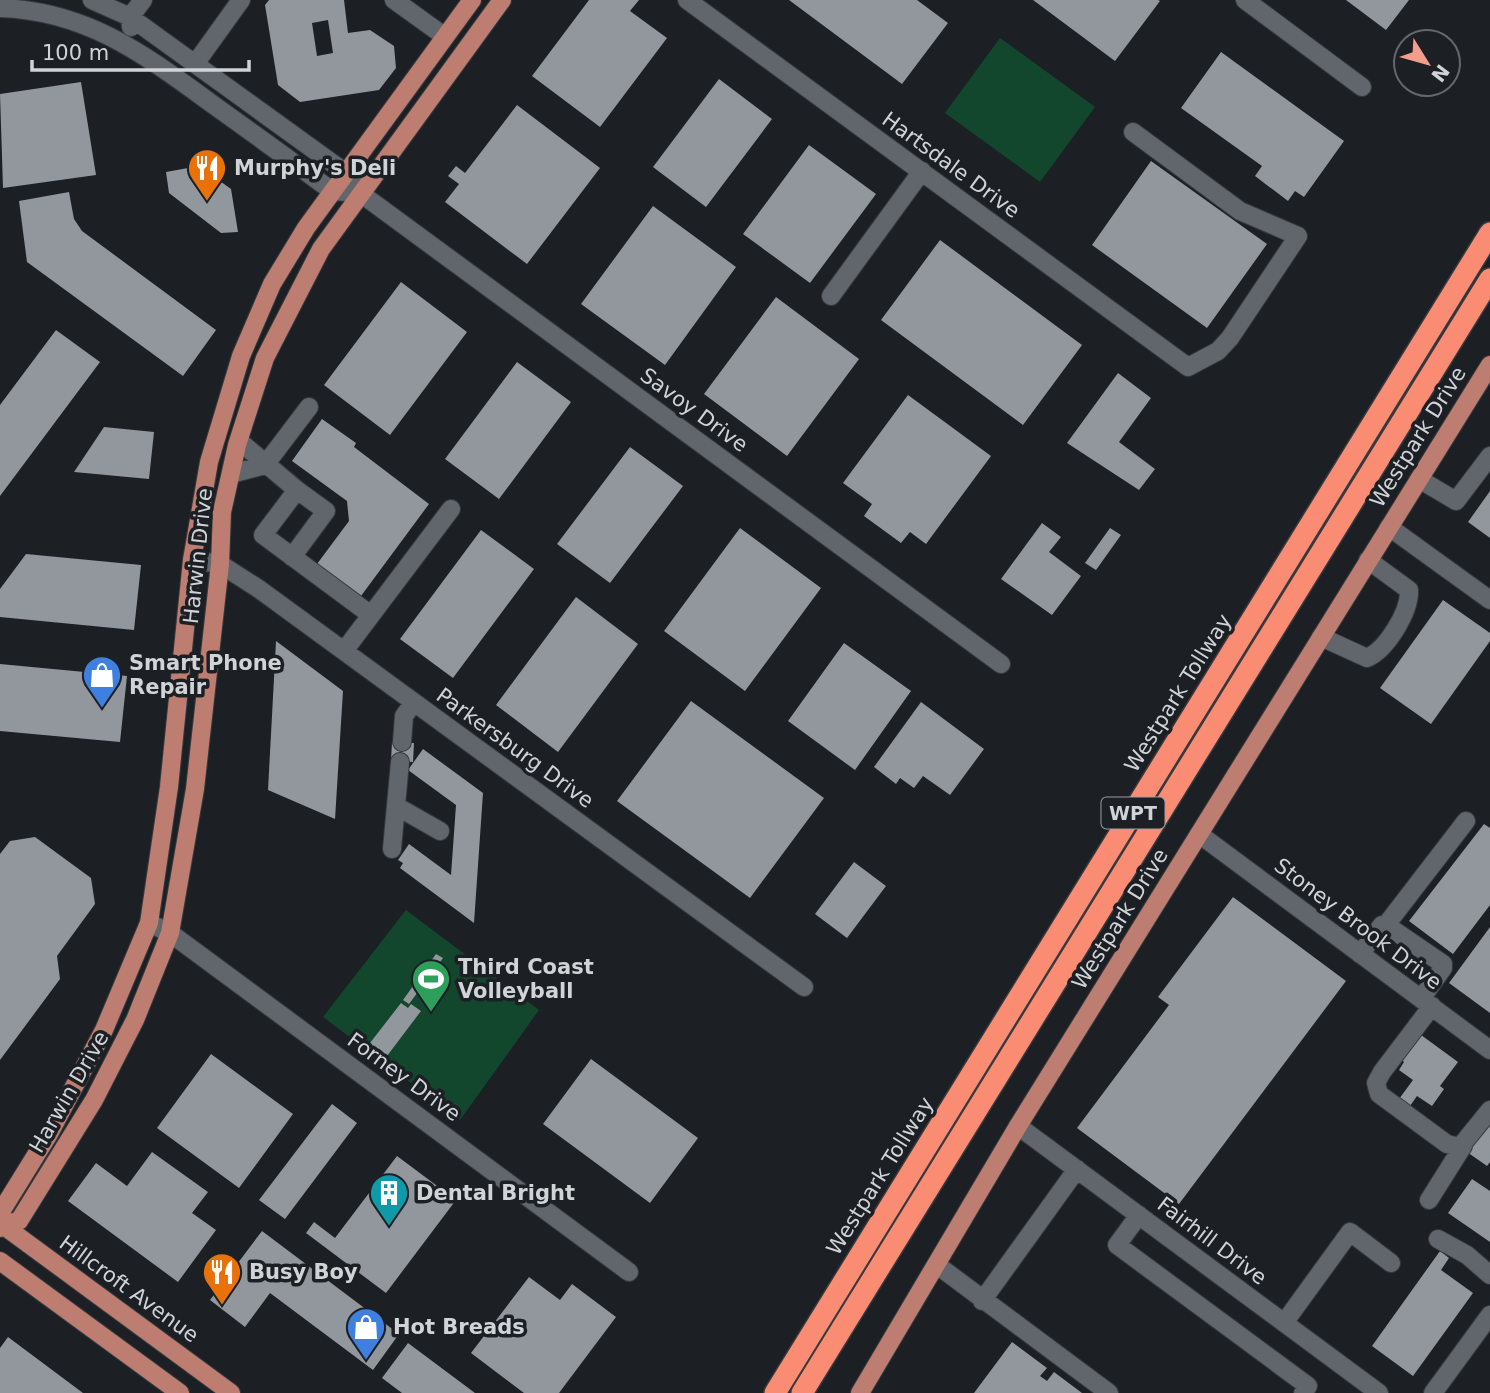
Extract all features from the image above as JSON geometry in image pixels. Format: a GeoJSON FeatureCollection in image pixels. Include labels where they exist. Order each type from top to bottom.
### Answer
{"type":"FeatureCollection","features":[{"type":"Feature","properties":{"kind":"highway","name":"Westpark Tollway"},"geometry":{"type":"LineString","coordinates":[[775,1393],[1490,233]]}},
{"type":"Feature","properties":{"kind":"highway","name":"WPT"},"geometry":{"type":"LineString","coordinates":[[802,1393],[1490,279]]}},
{"type":"Feature","properties":{"kind":"main road","name":"Harwin Drive"},"geometry":{"type":"LineString","coordinates":[[466,2],[332,191],[272,284],[241,356],[209,462],[192,559],[169,787],[149,923],[104,1030],[49,1134],[2,1210],[1,1225],[19,1221],[94,1100],[135,1020],[170,933],[195,789],[220,564],[222,512],[239,441],[265,358],[321,249],[502,0]]}},
{"type":"Feature","properties":{"kind":"main road"},"geometry":{"type":"LineString","coordinates":[[444,36],[464,52]]}},
{"type":"Feature","properties":{"kind":"main road"},"geometry":{"type":"LineString","coordinates":[[241,356],[265,358]]}},
{"type":"Feature","properties":{"kind":"main road","name":"Westpark Drive"},"geometry":{"type":"LineString","coordinates":[[860,1393],[1018,1126],[1489,368]]}},
{"type":"Feature","properties":{"kind":"main road"},"geometry":{"type":"LineString","coordinates":[[169,787],[195,789]]}},
{"type":"Feature","properties":{"kind":"main road","name":"Hillcroft Avenue"},"geometry":{"type":"LineString","coordinates":[[1,1225],[227,1392]]}},
{"type":"Feature","properties":{"kind":"main road"},"geometry":{"type":"LineString","coordinates":[[0,1261],[180,1393]]}},
{"type":"Feature","properties":{"kind":"street","name":"Savoy Drive"},"geometry":{"type":"LineString","coordinates":[[92,0],[130,17],[346,173],[360,193],[1001,664]]}},
{"type":"Feature","properties":{"kind":"street"},"geometry":{"type":"LineString","coordinates":[[133,46],[130,17],[143,0]]}},
{"type":"Feature","properties":{"kind":"street"},"geometry":{"type":"LineString","coordinates":[[195,64],[242,0]]}},
{"type":"Feature","properties":{"kind":"street"},"geometry":{"type":"LineString","coordinates":[[394,0],[444,36]]}},
{"type":"Feature","properties":{"kind":"street","name":"Hartsdale Drive"},"geometry":{"type":"LineString","coordinates":[[687,0],[1188,367],[1218,351],[1230,338],[1298,236],[1240,211],[1133,132]]}},
{"type":"Feature","properties":{"kind":"street"},"geometry":{"type":"LineString","coordinates":[[1245,0],[1362,87]]}},
{"type":"Feature","properties":{"kind":"street"},"geometry":{"type":"LineString","coordinates":[[0,8],[24,9],[80,23],[133,46],[332,191],[360,193]]}},
{"type":"Feature","properties":{"kind":"street"},"geometry":{"type":"LineString","coordinates":[[831,296],[922,171]]}},
{"type":"Feature","properties":{"kind":"street"},"geometry":{"type":"LineString","coordinates":[[231,474],[265,465],[309,407]]}},
{"type":"Feature","properties":{"kind":"street"},"geometry":{"type":"LineString","coordinates":[[239,441],[265,465],[326,511],[292,557]]}},
{"type":"Feature","properties":{"kind":"street"},"geometry":{"type":"LineString","coordinates":[[1419,479],[1456,500],[1490,456]]}},
{"type":"Feature","properties":{"kind":"street"},"geometry":{"type":"LineString","coordinates":[[297,490],[263,535],[371,615]]}},
{"type":"Feature","properties":{"kind":"street"},"geometry":{"type":"LineString","coordinates":[[344,651],[451,509]]}},
{"type":"Feature","properties":{"kind":"street"},"geometry":{"type":"LineString","coordinates":[[1389,527],[1490,600]]}},
{"type":"Feature","properties":{"kind":"street","name":"Parkersburg Drive"},"geometry":{"type":"LineString","coordinates":[[192,559],[220,564],[344,651],[804,987]]}},
{"type":"Feature","properties":{"kind":"street"},"geometry":{"type":"LineString","coordinates":[[1321,637],[1367,658],[1377,654],[1383,646],[1405,608],[1409,590],[1368,561]]}},
{"type":"Feature","properties":{"kind":"street"},"geometry":{"type":"LineString","coordinates":[[402,742],[404,716],[414,702]]}},
{"type":"Feature","properties":{"kind":"street"},"geometry":{"type":"LineString","coordinates":[[392,849],[400,762]]}},
{"type":"Feature","properties":{"kind":"street"},"geometry":{"type":"LineString","coordinates":[[396,806],[440,831]]}},
{"type":"Feature","properties":{"kind":"street"},"geometry":{"type":"LineString","coordinates":[[1360,954],[1382,925],[1386,925],[1466,821]]}},
{"type":"Feature","properties":{"kind":"street","name":"Stoney Brook Drive"},"geometry":{"type":"LineString","coordinates":[[1199,834],[1490,1050]]}},
{"type":"Feature","properties":{"kind":"street","name":"Forney Drive"},"geometry":{"type":"LineString","coordinates":[[149,923],[170,933],[629,1272]]}},
{"type":"Feature","properties":{"kind":"street"},"geometry":{"type":"LineString","coordinates":[[1386,925],[1443,964],[1443,968],[1426,1003],[1382,1072],[1377,1089],[1381,1097],[1447,1144],[1463,1146]]}},
{"type":"Feature","properties":{"kind":"street"},"geometry":{"type":"LineString","coordinates":[[1429,1200],[1463,1146],[1490,1110]]}},
{"type":"Feature","properties":{"kind":"street","name":"Fairhill Drive"},"geometry":{"type":"LineString","coordinates":[[1018,1126],[1379,1393]]}},
{"type":"Feature","properties":{"kind":"street"},"geometry":{"type":"LineString","coordinates":[[982,1301],[1077,1169]]}},
{"type":"Feature","properties":{"kind":"street"},"geometry":{"type":"LineString","coordinates":[[1139,1215],[1117,1245],[1308,1386],[1303,1393]]}},
{"type":"Feature","properties":{"kind":"street"},"geometry":{"type":"LineString","coordinates":[[1284,1322],[1350,1232],[1391,1263]]}},
{"type":"Feature","properties":{"kind":"street"},"geometry":{"type":"LineString","coordinates":[[1438,1239],[1467,1255],[1490,1275]]}},
{"type":"Feature","properties":{"kind":"street"},"geometry":{"type":"LineString","coordinates":[[937,1265],[1109,1393]]}},
{"type":"Feature","properties":{"kind":"street"},"geometry":{"type":"LineString","coordinates":[[1433,1393],[1490,1315]]}},
{"type":"Feature","properties":{"kind":"green space"},"geometry":{"type":"Polygon","coordinates":[[[1000,38],[1095,107],[1040,182],[945,113],[1000,38]]]}},
{"type":"Feature","properties":{"kind":"green space","name":"Third Coast Volleyball"},"geometry":{"type":"Polygon","coordinates":[[[406,910],[539,1010],[460,1120],[323,1017],[406,910]]]}},
{"type":"Feature","properties":{"kind":"building"},"geometry":{"type":"Polygon","coordinates":[[[269,0],[344,0],[348,33],[370,30],[394,46],[396,68],[379,90],[300,102],[278,85],[265,5],[269,0]],[[328,20],[312,23],[317,56],[333,53],[328,20]]]}},
{"type":"Feature","properties":{"kind":"building"},"geometry":{"type":"Polygon","coordinates":[[[589,0],[639,0],[630,11],[667,38],[600,127],[532,76],[589,0]]]}},
{"type":"Feature","properties":{"kind":"building"},"geometry":{"type":"Polygon","coordinates":[[[789,0],[917,0],[948,23],[902,84],[789,0]]]}},
{"type":"Feature","properties":{"kind":"building"},"geometry":{"type":"Polygon","coordinates":[[[1033,0],[1158,0],[1160,1],[1115,61],[1033,0]]]}},
{"type":"Feature","properties":{"kind":"building"},"geometry":{"type":"Polygon","coordinates":[[[1346,0],[1409,0],[1386,30],[1346,0]]]}},
{"type":"Feature","properties":{"kind":"building"},"geometry":{"type":"Polygon","coordinates":[[[1221,52],[1344,141],[1304,197],[1295,191],[1288,201],[1255,176],[1262,166],[1181,108],[1221,52]]]}},
{"type":"Feature","properties":{"kind":"building"},"geometry":{"type":"Polygon","coordinates":[[[719,79],[772,119],[706,207],[653,167],[719,79]]]}},
{"type":"Feature","properties":{"kind":"building"},"geometry":{"type":"Polygon","coordinates":[[[81,82],[96,175],[3,188],[0,94],[81,82]]]}},
{"type":"Feature","properties":{"kind":"building"},"geometry":{"type":"Polygon","coordinates":[[[517,105],[600,168],[527,264],[445,202],[459,184],[448,176],[456,166],[465,173],[517,105]]]}},
{"type":"Feature","properties":{"kind":"building"},"geometry":{"type":"Polygon","coordinates":[[[809,145],[876,194],[810,283],[743,234],[809,145]]]}},
{"type":"Feature","properties":{"kind":"building"},"geometry":{"type":"Polygon","coordinates":[[[1151,161],[1267,244],[1207,328],[1092,245],[1151,161]]]}},
{"type":"Feature","properties":{"kind":"building"},"geometry":{"type":"Polygon","coordinates":[[[199,166],[231,189],[238,232],[221,233],[169,193],[166,172],[199,166]]]}},
{"type":"Feature","properties":{"kind":"building"},"geometry":{"type":"Polygon","coordinates":[[[69,192],[74,219],[82,231],[216,330],[183,376],[27,262],[19,201],[69,192]]]}},
{"type":"Feature","properties":{"kind":"building"},"geometry":{"type":"Polygon","coordinates":[[[653,206],[736,267],[665,365],[581,304],[653,206]]]}},
{"type":"Feature","properties":{"kind":"building"},"geometry":{"type":"Polygon","coordinates":[[[940,240],[1082,345],[1023,425],[881,320],[940,240]]]}},
{"type":"Feature","properties":{"kind":"building"},"geometry":{"type":"Polygon","coordinates":[[[401,282],[467,332],[390,435],[324,385],[401,282]]]}},
{"type":"Feature","properties":{"kind":"building"},"geometry":{"type":"Polygon","coordinates":[[[776,297],[859,359],[787,456],[704,394],[776,297]]]}},
{"type":"Feature","properties":{"kind":"building"},"geometry":{"type":"Polygon","coordinates":[[[56,330],[100,362],[0,496],[0,405],[56,330]]]}},
{"type":"Feature","properties":{"kind":"building"},"geometry":{"type":"Polygon","coordinates":[[[517,362],[571,402],[499,499],[445,459],[517,362]]]}},
{"type":"Feature","properties":{"kind":"building"},"geometry":{"type":"Polygon","coordinates":[[[1118,373],[1151,398],[1119,442],[1155,469],[1139,490],[1067,443],[1118,373]]]}},
{"type":"Feature","properties":{"kind":"building"},"geometry":{"type":"Polygon","coordinates":[[[908,395],[991,456],[926,544],[910,532],[901,543],[864,516],[872,504],[843,483],[908,395]]]}},
{"type":"Feature","properties":{"kind":"building"},"geometry":{"type":"Polygon","coordinates":[[[322,419],[356,443],[354,447],[429,504],[361,596],[317,564],[349,521],[347,501],[292,461],[322,419]]]}},
{"type":"Feature","properties":{"kind":"building"},"geometry":{"type":"Polygon","coordinates":[[[104,427],[154,432],[149,479],[74,472],[104,427]]]}},
{"type":"Feature","properties":{"kind":"building"},"geometry":{"type":"Polygon","coordinates":[[[630,447],[683,486],[610,583],[557,544],[630,447]]]}},
{"type":"Feature","properties":{"kind":"building"},"geometry":{"type":"Polygon","coordinates":[[[1490,491],[1490,538],[1468,522],[1490,491]]]}},
{"type":"Feature","properties":{"kind":"building"},"geometry":{"type":"Polygon","coordinates":[[[1042,523],[1061,537],[1049,552],[1081,576],[1052,615],[1001,579],[1042,523]]]}},
{"type":"Feature","properties":{"kind":"building"},"geometry":{"type":"Polygon","coordinates":[[[740,528],[821,588],[745,691],[664,631],[740,528]]]}},
{"type":"Feature","properties":{"kind":"building"},"geometry":{"type":"Polygon","coordinates":[[[1110,528],[1121,535],[1096,570],[1085,563],[1110,528]]]}},
{"type":"Feature","properties":{"kind":"building"},"geometry":{"type":"Polygon","coordinates":[[[481,530],[534,569],[453,678],[400,639],[481,530]]]}},
{"type":"Feature","properties":{"kind":"building"},"geometry":{"type":"Polygon","coordinates":[[[26,554],[141,565],[134,630],[0,617],[0,589],[26,554]]]}},
{"type":"Feature","properties":{"kind":"building"},"geometry":{"type":"Polygon","coordinates":[[[576,597],[638,644],[558,752],[496,705],[576,597]]]}},
{"type":"Feature","properties":{"kind":"building"},"geometry":{"type":"Polygon","coordinates":[[[1443,600],[1490,633],[1490,641],[1431,724],[1380,688],[1443,600]]]}},
{"type":"Feature","properties":{"kind":"building"},"geometry":{"type":"Polygon","coordinates":[[[276,641],[343,691],[335,819],[268,790],[276,641]]]}},
{"type":"Feature","properties":{"kind":"building"},"geometry":{"type":"Polygon","coordinates":[[[844,643],[911,691],[855,770],[788,721],[844,643]]]}},
{"type":"Feature","properties":{"kind":"building"},"geometry":{"type":"Polygon","coordinates":[[[0,664],[127,676],[120,742],[0,731],[0,664]]]}},
{"type":"Feature","properties":{"kind":"building"},"geometry":{"type":"Polygon","coordinates":[[[691,701],[824,798],[750,898],[617,801],[691,701]]]}},
{"type":"Feature","properties":{"kind":"building"},"geometry":{"type":"Polygon","coordinates":[[[921,702],[984,749],[950,795],[923,776],[914,788],[900,778],[896,784],[874,767],[921,702]]]}},
{"type":"Feature","properties":{"kind":"building"},"geometry":{"type":"Polygon","coordinates":[[[392,742],[414,743],[413,762],[391,761],[392,742]]]}},
{"type":"Feature","properties":{"kind":"building"},"geometry":{"type":"Polygon","coordinates":[[[423,749],[483,793],[474,923],[400,868],[403,863],[398,860],[409,844],[451,875],[456,805],[408,770],[423,749]]]}},
{"type":"Feature","properties":{"kind":"building"},"geometry":{"type":"Polygon","coordinates":[[[1484,824],[1490,828],[1490,905],[1453,954],[1409,921],[1484,824]]]}},
{"type":"Feature","properties":{"kind":"building"},"geometry":{"type":"Polygon","coordinates":[[[35,837],[91,878],[95,904],[57,956],[60,979],[0,1060],[0,854],[10,841],[35,837]]]}},
{"type":"Feature","properties":{"kind":"building"},"geometry":{"type":"Polygon","coordinates":[[[854,862],[886,886],[847,938],[815,914],[854,862]]]}},
{"type":"Feature","properties":{"kind":"building"},"geometry":{"type":"Polygon","coordinates":[[[1233,897],[1346,981],[1179,1204],[1077,1128],[1169,1005],[1158,997],[1233,897]]]}},
{"type":"Feature","properties":{"kind":"building"},"geometry":{"type":"Polygon","coordinates":[[[1490,927],[1490,1013],[1449,983],[1490,927]]]}},
{"type":"Feature","properties":{"kind":"building"},"geometry":{"type":"Polygon","coordinates":[[[436,954],[443,958],[409,1004],[403,1000],[436,954]]]}},
{"type":"Feature","properties":{"kind":"building"},"geometry":{"type":"Polygon","coordinates":[[[401,1003],[408,1008],[411,1004],[421,1011],[387,1056],[370,1043],[401,1003]]]}},
{"type":"Feature","properties":{"kind":"building"},"geometry":{"type":"Polygon","coordinates":[[[1417,1032],[1458,1062],[1440,1086],[1444,1089],[1432,1106],[1417,1096],[1410,1106],[1399,1099],[1413,1080],[1399,1070],[1404,1062],[1399,1057],[1417,1032]]]}},
{"type":"Feature","properties":{"kind":"building"},"geometry":{"type":"Polygon","coordinates":[[[211,1054],[293,1114],[239,1188],[157,1128],[211,1054]]]}},
{"type":"Feature","properties":{"kind":"building"},"geometry":{"type":"Polygon","coordinates":[[[591,1059],[698,1138],[650,1203],[543,1124],[591,1059]]]}},
{"type":"Feature","properties":{"kind":"building"},"geometry":{"type":"Polygon","coordinates":[[[332,1104],[357,1123],[285,1219],[259,1200],[332,1104]]]}},
{"type":"Feature","properties":{"kind":"building"},"geometry":{"type":"Polygon","coordinates":[[[1490,1120],[1490,1162],[1487,1166],[1467,1152],[1490,1120]]]}},
{"type":"Feature","properties":{"kind":"building"},"geometry":{"type":"Polygon","coordinates":[[[152,1152],[208,1192],[192,1213],[216,1230],[178,1282],[68,1201],[96,1163],[127,1186],[152,1152]]]}},
{"type":"Feature","properties":{"kind":"building","name":"Dental Bright"},"geometry":{"type":"Polygon","coordinates":[[[397,1156],[456,1200],[386,1293],[306,1233],[314,1222],[335,1238],[397,1156]]]}},
{"type":"Feature","properties":{"kind":"building"},"geometry":{"type":"Polygon","coordinates":[[[1472,1179],[1490,1191],[1490,1242],[1448,1213],[1472,1179]]]}},
{"type":"Feature","properties":{"kind":"building"},"geometry":{"type":"Polygon","coordinates":[[[262,1231],[399,1334],[373,1370],[270,1293],[245,1327],[210,1300],[262,1231]]]}},
{"type":"Feature","properties":{"kind":"building"},"geometry":{"type":"Polygon","coordinates":[[[1440,1251],[1449,1258],[1441,1270],[1473,1293],[1413,1376],[1372,1346],[1440,1251]]]}},
{"type":"Feature","properties":{"kind":"building"},"geometry":{"type":"Polygon","coordinates":[[[529,1277],[560,1300],[572,1284],[616,1317],[559,1393],[524,1393],[471,1353],[529,1277]]]}},
{"type":"Feature","properties":{"kind":"building"},"geometry":{"type":"Polygon","coordinates":[[[8,1337],[83,1393],[0,1393],[0,1348],[8,1337]]]}},
{"type":"Feature","properties":{"kind":"building"},"geometry":{"type":"Polygon","coordinates":[[[1012,1342],[1047,1368],[1040,1376],[1047,1381],[1054,1372],[1082,1393],[974,1393],[1012,1342]]]}},
{"type":"Feature","properties":{"kind":"building"},"geometry":{"type":"Polygon","coordinates":[[[408,1343],[475,1393],[402,1393],[382,1378],[408,1343]]]}},
{"type":"Feature","properties":{"kind":"place","name":"Murphy's Deli"},"geometry":{"type":"Point","coordinates":[207,202]}},
{"type":"Feature","properties":{"kind":"place","name":"Smart Phone Repair"},"geometry":{"type":"Point","coordinates":[102,709]}},
{"type":"Feature","properties":{"kind":"place","name":"Third Coast Volleyball"},"geometry":{"type":"Point","coordinates":[431,1013]}},
{"type":"Feature","properties":{"kind":"place","name":"Dental Bright"},"geometry":{"type":"Point","coordinates":[389,1227]}},
{"type":"Feature","properties":{"kind":"place","name":"Busy Boy"},"geometry":{"type":"Point","coordinates":[222,1306]}},
{"type":"Feature","properties":{"kind":"place","name":"Hot Breads"},"geometry":{"type":"Point","coordinates":[366,1361]}}]}
